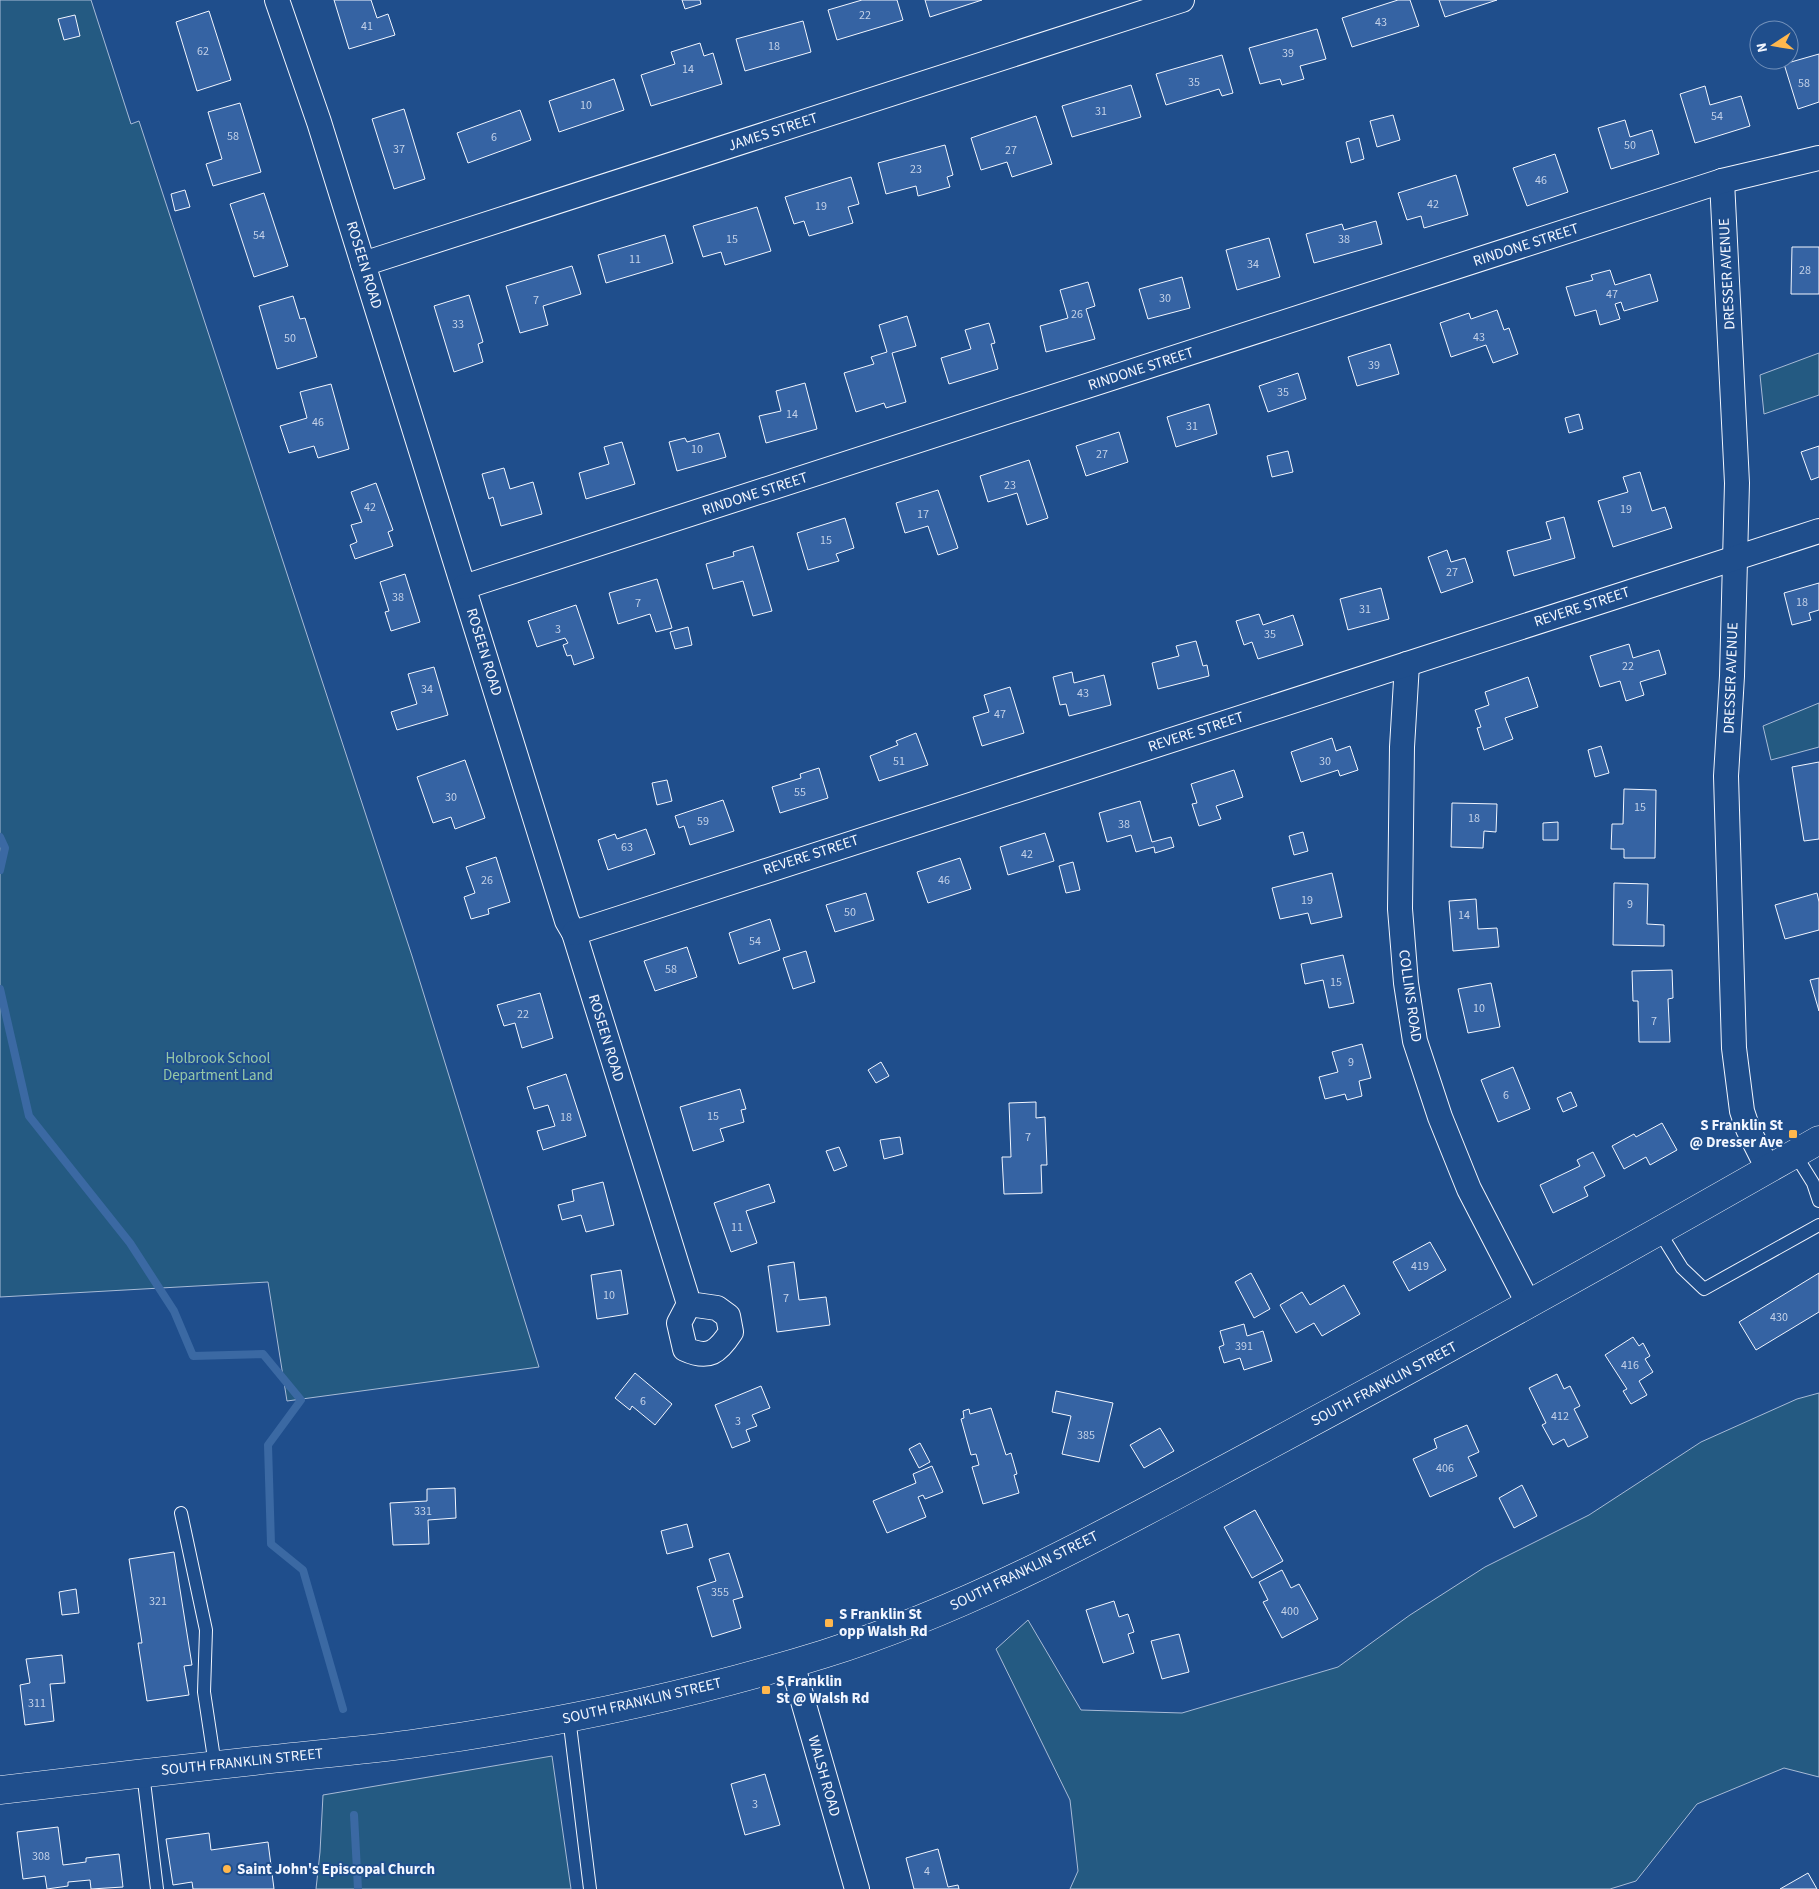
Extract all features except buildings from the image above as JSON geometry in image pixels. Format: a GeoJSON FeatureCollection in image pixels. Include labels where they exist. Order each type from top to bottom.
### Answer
{"type":"FeatureCollection","features":[{"type":"Feature","properties":{"kind":"main road","name":"SOUTH FRANKLIN STREET"},"geometry":{"type":"LineString","coordinates":[[0,1790],[410,1744],[569,1717],[676,1695],[792,1663],[893,1630],[1007,1581],[1128,1520],[1529,1305],[1819,1140]]}},
{"type":"Feature","properties":{"kind":"street","name":"ROSEEN ROAD"},"geometry":{"type":"LineString","coordinates":[[278,0],[319,122],[566,921],[574,933],[689,1304]]}},
{"type":"Feature","properties":{"kind":"street","name":"JAMES STREET"},"geometry":{"type":"LineString","coordinates":[[363,264],[1182,0]]}},
{"type":"Feature","properties":{"kind":"street","name":"RINDONE STREET"},"geometry":{"type":"LineString","coordinates":[[464,587],[1722,181],[1819,158]]}},
{"type":"Feature","properties":{"kind":"street","name":"DRESSER AVENUE"},"geometry":{"type":"LineString","coordinates":[[1722,181],[1736,483],[1732,676],[1726,776],[1734,1048],[1742,1111],[1748,1129],[1768,1169]]}},
{"type":"Feature","properties":{"kind":"street","name":"REVERE STREET"},"geometry":{"type":"LineString","coordinates":[[574,933],[1819,530]]}},
{"type":"Feature","properties":{"kind":"street","name":"COLLINS ROAD"},"geometry":{"type":"LineString","coordinates":[[1407,664],[1402,747],[1400,909],[1406,983],[1415,1041],[1440,1117],[1469,1189],[1529,1305]]}},
{"type":"Feature","properties":{"kind":"street","name":"WALSH ROAD"},"geometry":{"type":"LineString","coordinates":[[792,1663],[857,1889]]}},
{"type":"Feature","properties":{"kind":"lane"},"geometry":{"type":"LineString","coordinates":[[1795,1154],[1813,1183],[1819,1201]]}},
{"type":"Feature","properties":{"kind":"lane"},"geometry":{"type":"LineString","coordinates":[[1659,1231],[1682,1268],[1704,1289],[1819,1225]]}},
{"type":"Feature","properties":{"kind":"lane"},"geometry":{"type":"LineString","coordinates":[[181,1513],[206,1630],[204,1692],[215,1765]]}},
{"type":"Feature","properties":{"kind":"lane"},"geometry":{"type":"LineString","coordinates":[[569,1717],[590,1889]]}},
{"type":"Feature","properties":{"kind":"lane"},"geometry":{"type":"LineString","coordinates":[[143,1773],[157,1889]]}},
{"type":"Feature","properties":{"kind":"green space","name":"Holbrook School Department Land"},"geometry":{"type":"Polygon","coordinates":[[[0,0],[91,0],[131,124],[139,121],[412,956],[539,1367],[287,1401],[268,1282],[0,1297],[0,0]]]}},
{"type":"Feature","properties":{"kind":"green space"},"geometry":{"type":"Polygon","coordinates":[[[1819,353],[1819,395],[1764,414],[1760,375],[1819,353]]]}},
{"type":"Feature","properties":{"kind":"green space"},"geometry":{"type":"Polygon","coordinates":[[[1819,703],[1819,747],[1771,760],[1763,726],[1819,703]]]}},
{"type":"Feature","properties":{"kind":"green space"},"geometry":{"type":"Polygon","coordinates":[[[1819,1393],[1819,1777],[1784,1768],[1697,1804],[1636,1881],[1610,1889],[1070,1889],[1078,1871],[1070,1800],[996,1649],[1028,1620],[1081,1710],[1182,1713],[1338,1667],[1410,1615],[1485,1567],[1589,1515],[1701,1442],[1797,1399],[1819,1393]]]}},
{"type":"Feature","properties":{"kind":"green space"},"geometry":{"type":"Polygon","coordinates":[[[552,1756],[571,1889],[316,1889],[323,1795],[552,1756]]]}},
{"type":"Feature","properties":{"kind":"waterway"},"geometry":{"type":"LineString","coordinates":[[0,837],[5,848],[0,870]]}},
{"type":"Feature","properties":{"kind":"waterway"},"geometry":{"type":"LineString","coordinates":[[0,989],[29,1116],[130,1243],[174,1311],[193,1356],[263,1354],[301,1400],[268,1445],[271,1544],[303,1570],[343,1709]]}},
{"type":"Feature","properties":{"kind":"waterway"},"geometry":{"type":"LineString","coordinates":[[354,1815],[358,1889]]}},
{"type":"Feature","properties":{"kind":"place","name":"S Franklin St @ Dresser Ave"},"geometry":{"type":"Point","coordinates":[1793,1134]}},
{"type":"Feature","properties":{"kind":"place","name":"S Franklin St opp Walsh Rd"},"geometry":{"type":"Point","coordinates":[829,1623]}},
{"type":"Feature","properties":{"kind":"place","name":"S Franklin St @ Walsh Rd"},"geometry":{"type":"Point","coordinates":[766,1690]}},
{"type":"Feature","properties":{"kind":"place","name":"Saint John's Episcopal Church"},"geometry":{"type":"Point","coordinates":[227,1869]}}]}
